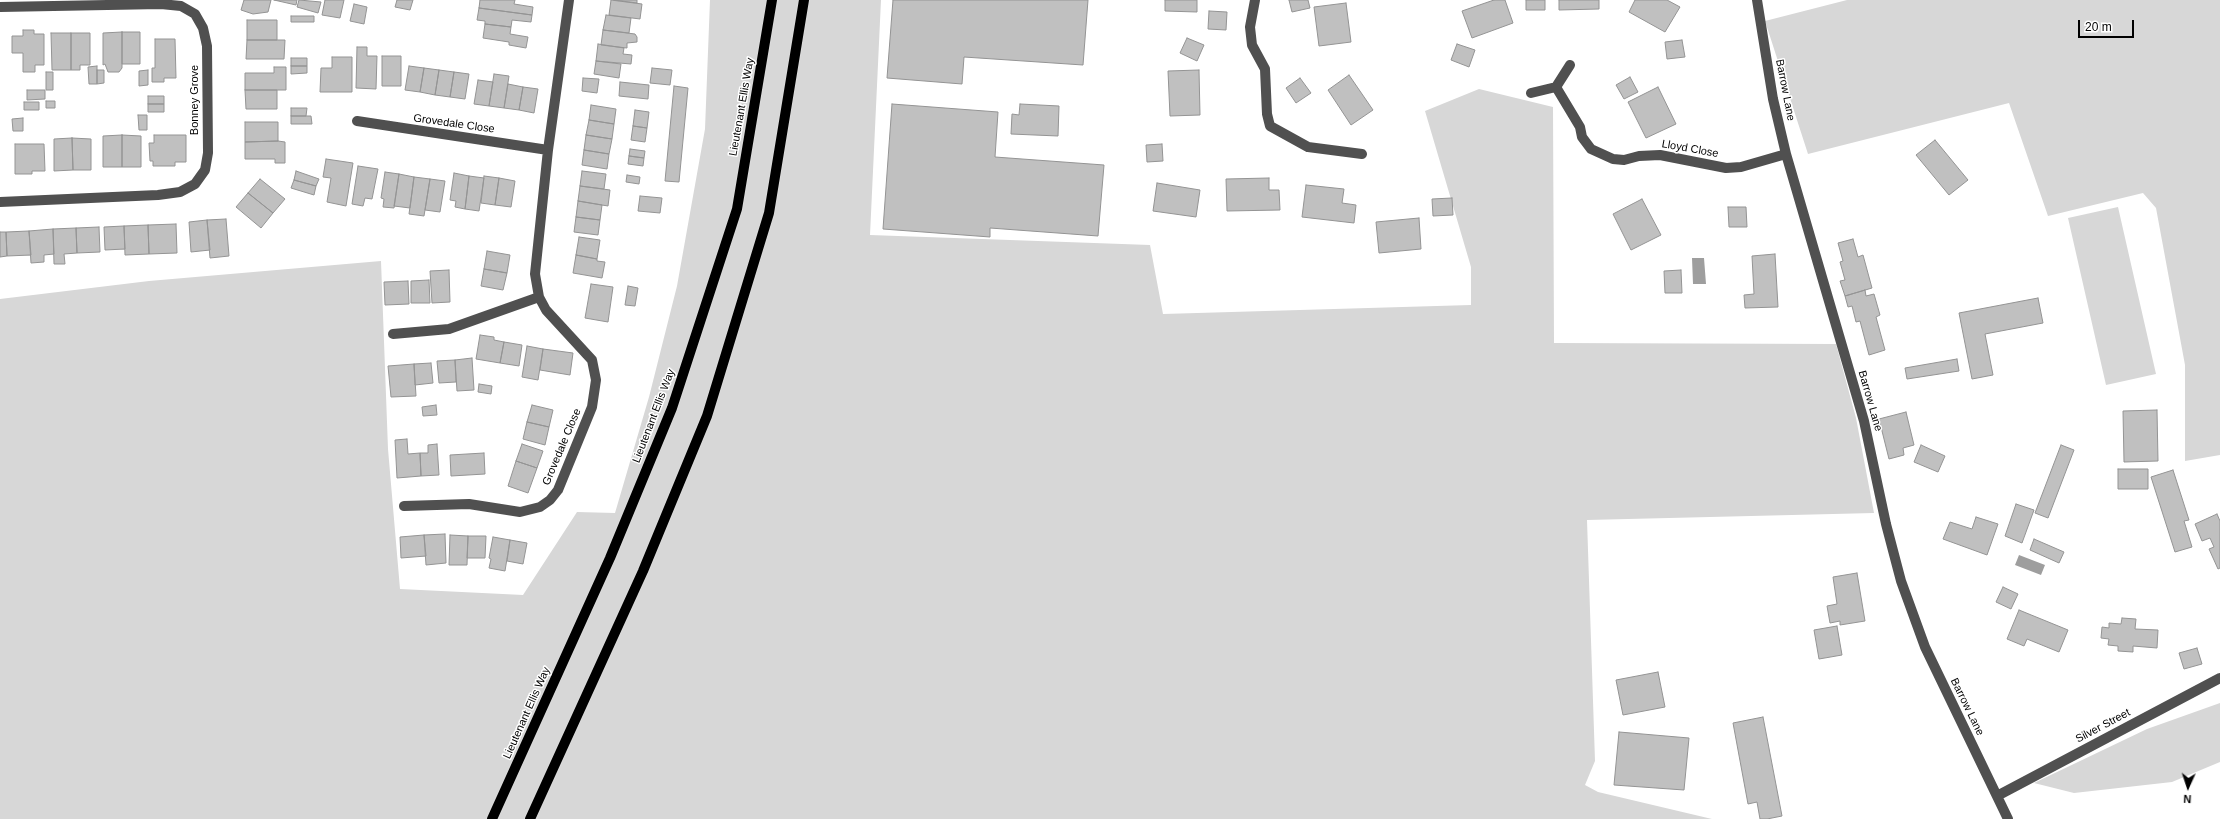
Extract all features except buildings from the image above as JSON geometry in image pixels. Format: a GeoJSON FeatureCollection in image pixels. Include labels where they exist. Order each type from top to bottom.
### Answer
{"type":"FeatureCollection","features":[{"type":"Feature","properties":{"kind":"main road","name":"Lieutenant Ellis Way"},"geometry":{"type":"LineString","coordinates":[[492,819],[610,558],[672,408],[737,208],[772,0]]}},
{"type":"Feature","properties":{"kind":"main road"},"geometry":{"type":"LineString","coordinates":[[530,819],[643,571],[707,416],[769,213],[804,0]]}},
{"type":"Feature","properties":{"kind":"street","name":"Grovedale Close"},"geometry":{"type":"LineString","coordinates":[[404,506],[469,504],[520,512],[540,507],[550,500],[558,490],[592,407],[596,391],[595,370],[592,360],[580,345],[555,321],[539,297],[536,287],[536,261],[548,150],[570,0]]}},
{"type":"Feature","properties":{"kind":"street"},"geometry":{"type":"LineString","coordinates":[[1255,0],[1250,27],[1252,45],[1265,69],[1267,114],[1270,126],[1308,146],[1362,154]]}},
{"type":"Feature","properties":{"kind":"street","name":"Barrow Lane"},"geometry":{"type":"LineString","coordinates":[[1757,0],[1773,99],[1786,154],[1864,421],[1886,524],[1901,581],[1925,647],[2008,819]]}},
{"type":"Feature","properties":{"kind":"street","name":"Bonney Grove"},"geometry":{"type":"LineString","coordinates":[[0,7],[161,4],[181,6],[195,14],[203,28],[207,46],[208,153],[205,170],[195,184],[180,192],[158,195],[0,202]]}},
{"type":"Feature","properties":{"kind":"street"},"geometry":{"type":"LineString","coordinates":[[1531,93],[1556,87],[1570,65]]}},
{"type":"Feature","properties":{"kind":"street","name":"Lloyd Close"},"geometry":{"type":"LineString","coordinates":[[1556,87],[1580,127],[1582,137],[1591,149],[1613,159],[1624,160],[1640,156],[1660,155],[1726,168],[1741,167],[1786,154]]}},
{"type":"Feature","properties":{"kind":"street","name":"Grovedale Close"},"geometry":{"type":"LineString","coordinates":[[357,121],[548,150]]}},
{"type":"Feature","properties":{"kind":"street"},"geometry":{"type":"LineString","coordinates":[[394,334],[449,329],[539,297]]}},
{"type":"Feature","properties":{"kind":"street","name":"Silver Street"},"geometry":{"type":"LineString","coordinates":[[1998,796],[2220,678]]}},
{"type":"Feature","properties":{"kind":"shaded area"},"geometry":{"type":"Polygon","coordinates":[[[710,0],[881,0],[870,235],[1150,245],[1163,314],[1471,305],[1471,267],[1425,111],[1479,89],[1553,107],[1554,343],[1836,344],[1856,418],[1874,513],[1587,520],[1595,761],[1585,785],[1598,792],[1712,819],[0,819],[0,299],[149,281],[381,261],[388,449],[400,589],[523,595],[577,512],[615,513],[649,397],[677,286],[705,129],[710,0]]]}},
{"type":"Feature","properties":{"kind":"shaded area"},"geometry":{"type":"Polygon","coordinates":[[[1847,0],[2220,0],[2220,455],[2185,461],[2185,365],[2156,208],[2143,193],[2048,216],[2009,103],[1808,154],[1765,21],[1847,0]]]}},
{"type":"Feature","properties":{"kind":"shaded area"},"geometry":{"type":"Polygon","coordinates":[[[2118,207],[2156,374],[2106,385],[2068,218],[2118,207]]]}},
{"type":"Feature","properties":{"kind":"shaded area"},"geometry":{"type":"Polygon","coordinates":[[[1692,258],[1704,258],[1706,284],[1693,284],[1692,258]]]}},
{"type":"Feature","properties":{"kind":"shaded area"},"geometry":{"type":"Polygon","coordinates":[[[2019,555],[2045,565],[2041,575],[2015,565],[2019,555]]]}},
{"type":"Feature","properties":{"kind":"shaded area"},"geometry":{"type":"Polygon","coordinates":[[[2220,703],[2220,762],[2172,782],[2074,793],[2034,783],[2147,729],[2220,703]]]}}]}
